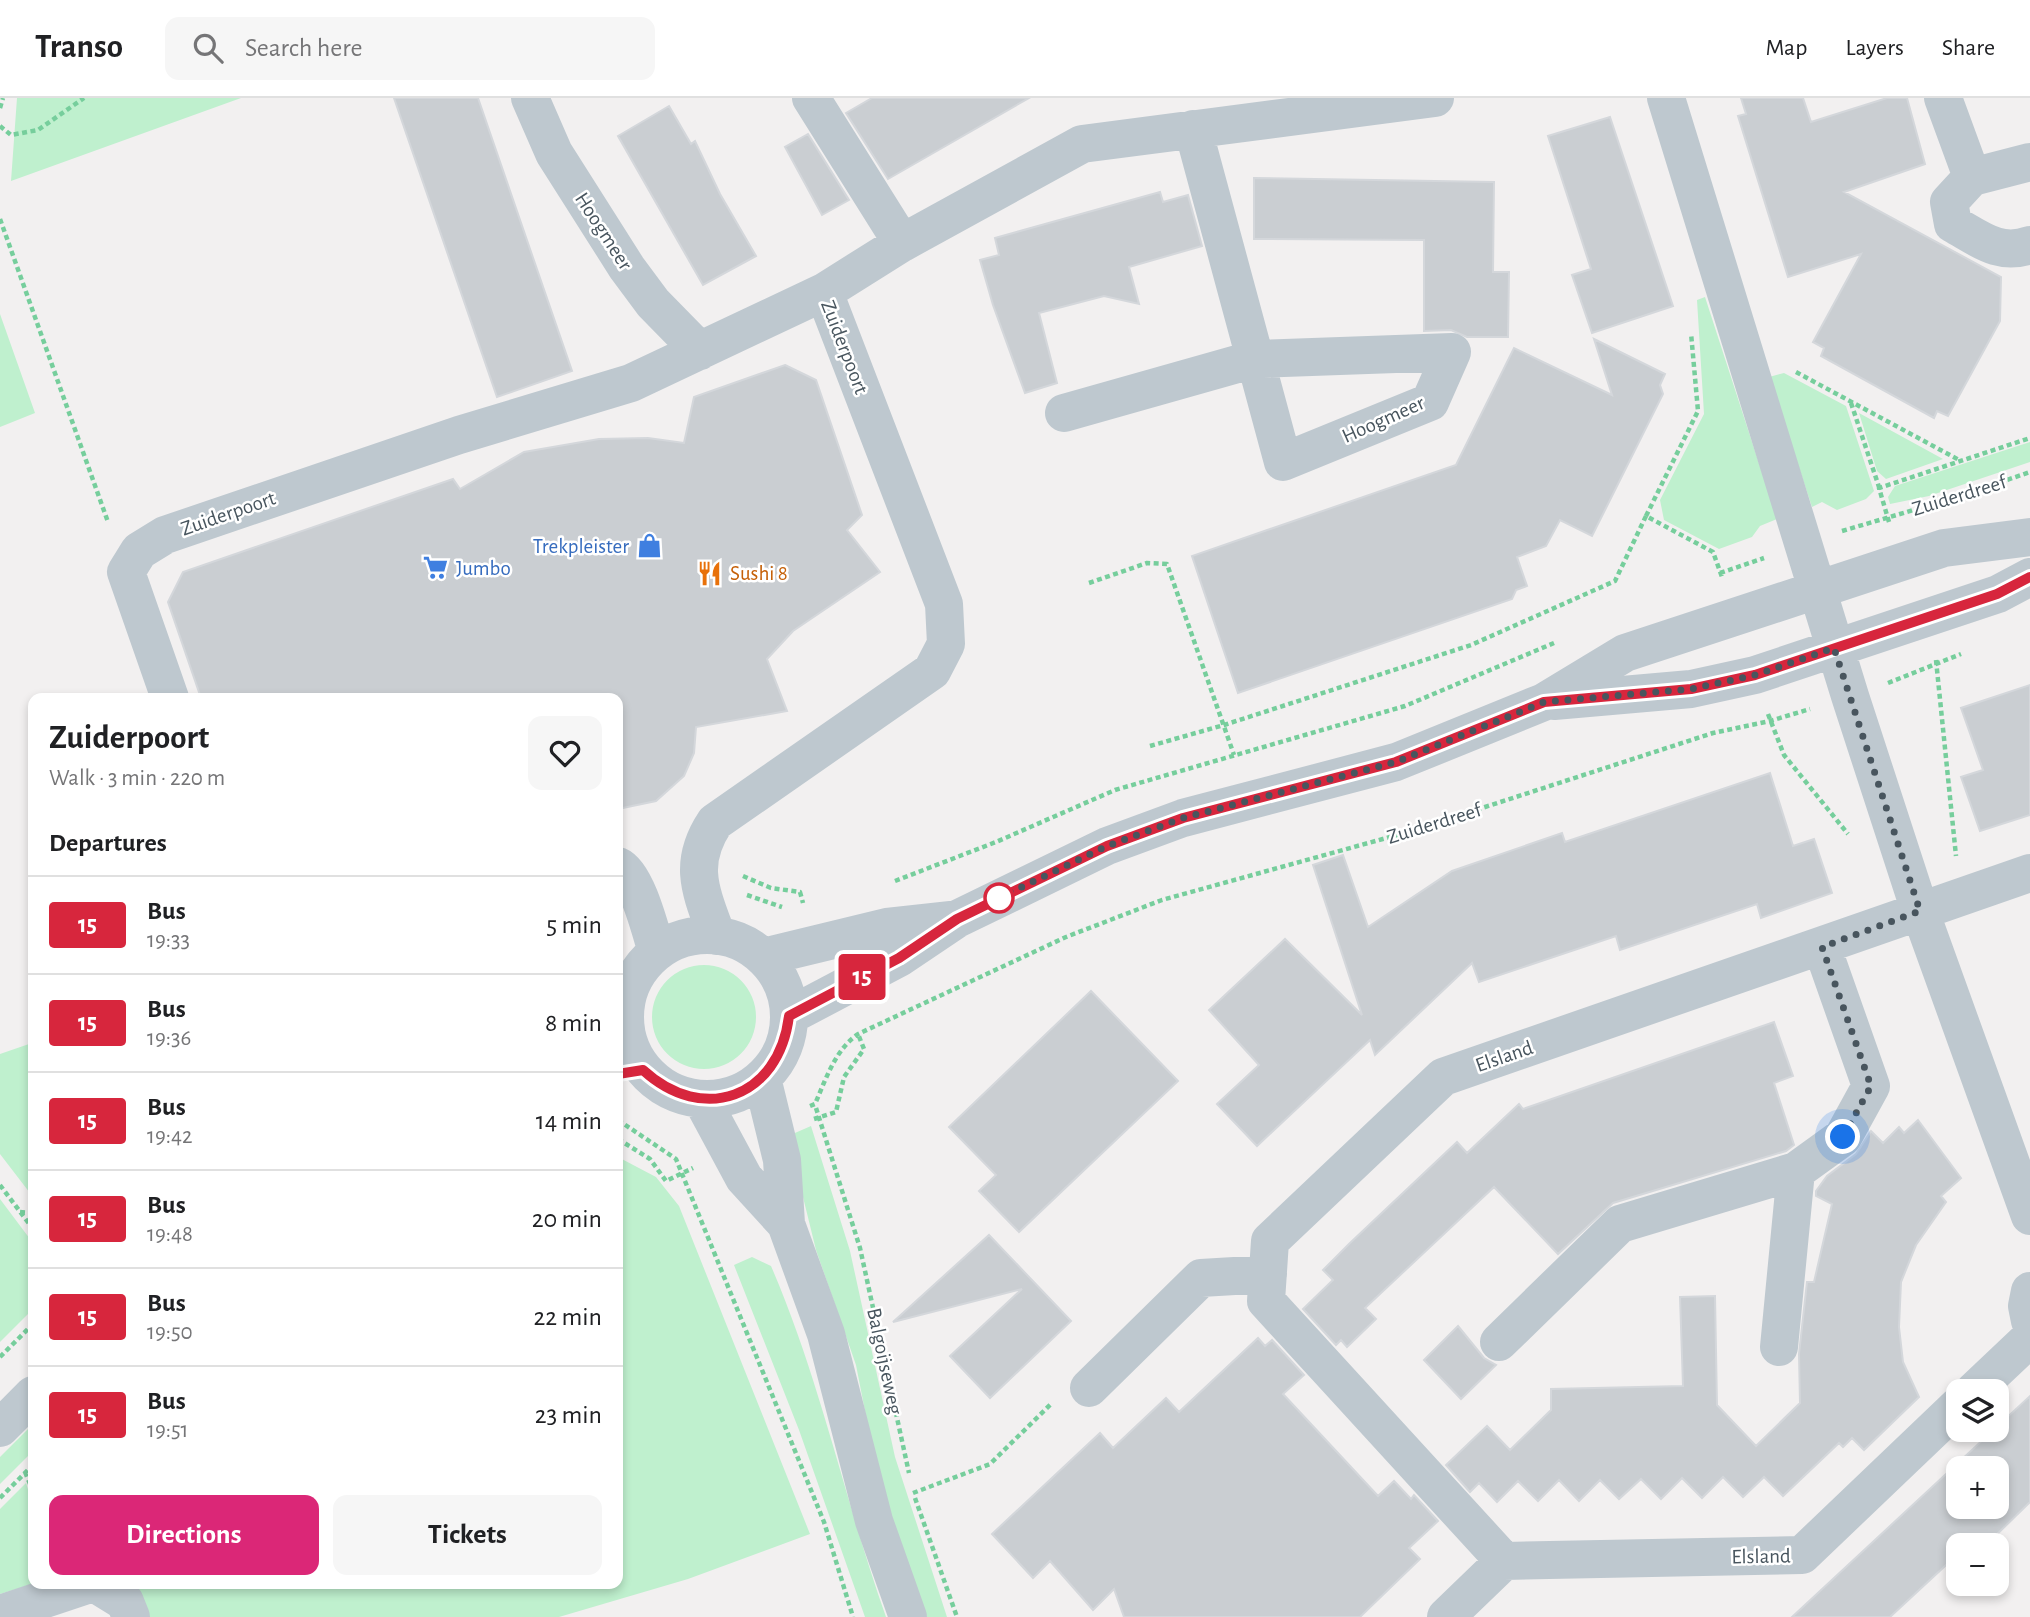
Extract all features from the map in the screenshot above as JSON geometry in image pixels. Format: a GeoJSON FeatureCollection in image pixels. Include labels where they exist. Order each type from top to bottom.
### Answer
{"type":"FeatureCollection","features":[{"type":"Feature","properties":{"kind":"street","name":"Hoogmeer"},"geometry":{"type":"LineString","coordinates":[[530,98],[554,153],[627,268],[653,303],[700,351]]}},
{"type":"Feature","properties":{"kind":"street"},"geometry":{"type":"LineString","coordinates":[[811,98],[902,243]]}},
{"type":"Feature","properties":{"kind":"street"},"geometry":{"type":"LineString","coordinates":[[700,351],[824,292],[902,243],[1082,144],[1194,129],[1343,104],[1435,98]]}},
{"type":"Feature","properties":{"kind":"street"},"geometry":{"type":"LineString","coordinates":[[1666,98],[1815,590],[1920,911],[2030,1216]]}},
{"type":"Feature","properties":{"kind":"street"},"geometry":{"type":"LineString","coordinates":[[1943,98],[1972,177]]}},
{"type":"Feature","properties":{"kind":"street","name":"Hoogmeer"},"geometry":{"type":"LineString","coordinates":[[1064,413],[1255,359],[1452,352],[1430,402],[1283,462],[1255,359],[1194,129]]}},
{"type":"Feature","properties":{"kind":"street"},"geometry":{"type":"LineString","coordinates":[[2030,162],[1972,177],[1949,202],[1953,224],[1986,243],[2011,252],[2030,245]]}},
{"type":"Feature","properties":{"kind":"street","name":"Zuiderpoort"},"geometry":{"type":"LineString","coordinates":[[717,936],[701,893],[697,867],[701,842],[715,822],[932,671],[946,644],[944,604],[824,292]]}},
{"type":"Feature","properties":{"kind":"street","name":"Zuiderpoort"},"geometry":{"type":"LineString","coordinates":[[126,572],[139,551],[165,535],[456,430],[631,383],[700,351]]}},
{"type":"Feature","properties":{"kind":"street"},"geometry":{"type":"LineString","coordinates":[[789,1016],[899,958],[957,919],[1119,841],[1183,818],[1396,762],[1544,702],[1625,653],[1944,548],[2030,537]]}},
{"type":"Feature","properties":{"kind":"street"},"geometry":{"type":"LineString","coordinates":[[126,572],[168,693]]}},
{"type":"Feature","properties":{"kind":"street"},"geometry":{"type":"LineString","coordinates":[[1544,702],[1691,689],[1755,675],[1997,594],[2030,577]]}},
{"type":"Feature","properties":{"kind":"street"},"geometry":{"type":"LineString","coordinates":[[623,868],[636,892],[657,952]]}},
{"type":"Feature","properties":{"kind":"street","name":"Elsland"},"geometry":{"type":"LineString","coordinates":[[1946,1417],[1802,1555],[1504,1561],[1266,1301],[1270,1241],[1443,1077],[2030,873]]}},
{"type":"Feature","properties":{"kind":"street"},"geometry":{"type":"LineString","coordinates":[[763,957],[887,927],[957,919]]}},
{"type":"Feature","properties":{"kind":"street"},"geometry":{"type":"LineString","coordinates":[[623,1002],[643,966],[657,952],[675,942],[696,936],[717,936],[734,940],[763,957],[777,974],[786,995],[789,1016],[786,1040],[777,1061],[762,1079],[724,1098],[702,1100],[680,1095],[630,1072],[630,1049],[623,1011]]}},
{"type":"Feature","properties":{"kind":"street"},"geometry":{"type":"LineString","coordinates":[[1499,1342],[1619,1224],[1796,1171],[1843,1137],[1871,1086],[1822,947]]}},
{"type":"Feature","properties":{"kind":"street"},"geometry":{"type":"LineString","coordinates":[[762,1079],[782,1160],[786,1224],[826,1334],[874,1521],[908,1617]]}},
{"type":"Feature","properties":{"kind":"street"},"geometry":{"type":"LineString","coordinates":[[702,1100],[744,1178],[786,1224]]}},
{"type":"Feature","properties":{"kind":"street"},"geometry":{"type":"LineString","coordinates":[[1779,1347],[1796,1171]]}},
{"type":"Feature","properties":{"kind":"street"},"geometry":{"type":"LineString","coordinates":[[1089,1388],[1201,1278],[1268,1274]]}},
{"type":"Feature","properties":{"kind":"street"},"geometry":{"type":"LineString","coordinates":[[2030,1291],[2027,1306],[2030,1321]]}},
{"type":"Feature","properties":{"kind":"street"},"geometry":{"type":"LineString","coordinates":[[1987,1379],[2030,1338]]}},
{"type":"Feature","properties":{"kind":"street"},"geometry":{"type":"LineString","coordinates":[[0,1428],[28,1400]]}},
{"type":"Feature","properties":{"kind":"street"},"geometry":{"type":"LineString","coordinates":[[1446,1617],[1504,1561]]}},
{"type":"Feature","properties":{"kind":"street"},"geometry":{"type":"LineString","coordinates":[[0,1614],[75,1589]]}},
{"type":"Feature","properties":{"kind":"street"},"geometry":{"type":"LineString","coordinates":[[104,1589],[125,1602],[131,1617]]}},
{"type":"Feature","properties":{"kind":"path"},"geometry":{"type":"LineString","coordinates":[[0,108],[2,98]]}},
{"type":"Feature","properties":{"kind":"path"},"geometry":{"type":"LineString","coordinates":[[0,126],[11,135],[37,130],[84,98]]}},
{"type":"Feature","properties":{"kind":"path"},"geometry":{"type":"LineString","coordinates":[[0,219],[126,572]]}},
{"type":"Feature","properties":{"kind":"path"},"geometry":{"type":"LineString","coordinates":[[1646,516],[1698,411],[1691,331]]}},
{"type":"Feature","properties":{"kind":"path"},"geometry":{"type":"LineString","coordinates":[[1739,341],[1962,461]]}},
{"type":"Feature","properties":{"kind":"path"},"geometry":{"type":"LineString","coordinates":[[1851,402],[1879,488]]}},
{"type":"Feature","properties":{"kind":"path","name":"Zuiderdreef"},"geometry":{"type":"LineString","coordinates":[[1937,504],[2030,472]]}},
{"type":"Feature","properties":{"kind":"path","name":"Zuiderdreef"},"geometry":{"type":"LineString","coordinates":[[1887,516],[1925,507]]}},
{"type":"Feature","properties":{"kind":"path"},"geometry":{"type":"LineString","coordinates":[[1089,583],[1147,563],[1167,564],[1234,755]]}},
{"type":"Feature","properties":{"kind":"path"},"geometry":{"type":"LineString","coordinates":[[1708,578],[1720,573]]}},
{"type":"Feature","properties":{"kind":"path"},"geometry":{"type":"LineString","coordinates":[[889,882],[972,852],[1115,790],[1405,706],[1556,642]]}},
{"type":"Feature","properties":{"kind":"path","name":"Zuiderdreef"},"geometry":{"type":"LineString","coordinates":[[815,1104],[830,1068],[847,1042],[871,1026],[1066,937],[1162,900],[1408,832],[1713,733],[1770,721],[1850,696],[1972,649]]}},
{"type":"Feature","properties":{"kind":"path"},"geometry":{"type":"LineString","coordinates":[[793,910],[816,902]]}},
{"type":"Feature","properties":{"kind":"path","name":"Balgoijseweg"},"geometry":{"type":"LineString","coordinates":[[815,1104],[860,1248],[913,1493],[957,1617]]}},
{"type":"Feature","properties":{"kind":"path"},"geometry":{"type":"LineString","coordinates":[[623,1123],[676,1159],[824,1522],[853,1617]]}},
{"type":"Feature","properties":{"kind":"path"},"geometry":{"type":"LineString","coordinates":[[0,1185],[28,1222]]}},
{"type":"Feature","properties":{"kind":"path"},"geometry":{"type":"LineString","coordinates":[[20,1212],[28,1213]]}},
{"type":"Feature","properties":{"kind":"path"},"geometry":{"type":"LineString","coordinates":[[0,1357],[28,1329]]}},
{"type":"Feature","properties":{"kind":"path"},"geometry":{"type":"LineString","coordinates":[[913,1493],[990,1464],[1055,1400],[1089,1388]]}},
{"type":"Feature","properties":{"kind":"path"},"geometry":{"type":"LineString","coordinates":[[0,1498],[28,1469]]}},
{"type":"Feature","properties":{"kind":"path"},"geometry":{"type":"LineString","coordinates":[[25,1472],[28,1479]]}},
{"type":"Feature","properties":{"kind":"green space"},"geometry":{"type":"Polygon","coordinates":[[[17,98],[241,98],[11,181],[17,98]]]}},
{"type":"Feature","properties":{"kind":"green space"},"geometry":{"type":"Polygon","coordinates":[[[1705,297],[1777,519],[1760,526],[1752,537],[1719,549],[1664,520],[1660,500],[1704,414],[1697,300],[1705,297]]]}},
{"type":"Feature","properties":{"kind":"green space"},"geometry":{"type":"Polygon","coordinates":[[[0,314],[35,413],[0,427],[0,314]]]}},
{"type":"Feature","properties":{"kind":"green space"},"geometry":{"type":"Polygon","coordinates":[[[1784,373],[1846,406],[1874,491],[1866,499],[1837,510],[1822,502],[1812,507],[1769,377],[1784,373]]]}},
{"type":"Feature","properties":{"kind":"green space"},"geometry":{"type":"Polygon","coordinates":[[[1859,413],[1943,459],[1886,479],[1877,471],[1859,413]]]}},
{"type":"Feature","properties":{"kind":"green space"},"geometry":{"type":"Polygon","coordinates":[[[2030,442],[2030,462],[1929,496],[1890,504],[1888,497],[1895,486],[2030,442]]]}},
{"type":"Feature","properties":{"kind":"green space"},"geometry":{"type":"Polygon","coordinates":[[[704,965],[724,969],[741,980],[752,997],[756,1017],[752,1037],[741,1054],[724,1065],[704,1069],[684,1065],[667,1054],[656,1037],[652,1017],[656,997],[667,980],[684,969],[704,965]]]}},
{"type":"Feature","properties":{"kind":"green space"},"geometry":{"type":"Polygon","coordinates":[[[28,1044],[28,1190],[0,1154],[0,1054],[28,1044]]]}},
{"type":"Feature","properties":{"kind":"green space"},"geometry":{"type":"Polygon","coordinates":[[[811,1126],[850,1251],[895,1457],[947,1617],[927,1617],[889,1509],[872,1447],[856,1365],[816,1250],[788,1136],[811,1126]]]}},
{"type":"Feature","properties":{"kind":"green space"},"geometry":{"type":"Polygon","coordinates":[[[623,1160],[656,1177],[679,1206],[810,1534],[688,1579],[559,1617],[149,1617],[139,1589],[623,1589],[623,1160]]]}},
{"type":"Feature","properties":{"kind":"green space"},"geometry":{"type":"Polygon","coordinates":[[[0,1199],[28,1236],[28,1314],[0,1342],[0,1199]]]}},
{"type":"Feature","properties":{"kind":"green space"},"geometry":{"type":"Polygon","coordinates":[[[752,1257],[771,1266],[788,1309],[818,1396],[886,1617],[865,1617],[799,1430],[734,1265],[752,1257]]]}},
{"type":"Feature","properties":{"kind":"green space"},"geometry":{"type":"Polygon","coordinates":[[[28,1429],[28,1456],[0,1484],[0,1457],[28,1429]]]}},
{"type":"Feature","properties":{"kind":"green space"},"geometry":{"type":"Polygon","coordinates":[[[26,1483],[28,1586],[0,1594],[0,1509],[26,1483]]]}},
{"type":"Feature","properties":{"kind":"building"},"geometry":{"type":"Polygon","coordinates":[[[394,98],[478,98],[572,371],[497,397],[394,98]]]}},
{"type":"Feature","properties":{"kind":"building"},"geometry":{"type":"Polygon","coordinates":[[[872,98],[1029,98],[888,179],[846,113],[872,98]]]}},
{"type":"Feature","properties":{"kind":"building"},"geometry":{"type":"Polygon","coordinates":[[[1741,98],[1803,98],[1811,122],[1887,98],[1907,98],[1925,164],[1844,192],[2001,277],[2000,321],[1948,416],[1937,411],[1934,418],[1821,356],[1824,348],[1813,342],[1861,254],[1788,277],[1738,116],[1746,114],[1741,98]]]}},
{"type":"Feature","properties":{"kind":"building"},"geometry":{"type":"Polygon","coordinates":[[[669,106],[691,144],[695,141],[720,194],[756,256],[703,285],[618,136],[669,106]]]}},
{"type":"Feature","properties":{"kind":"building"},"geometry":{"type":"Polygon","coordinates":[[[1610,117],[1673,306],[1592,333],[1572,275],[1591,269],[1548,136],[1610,117]]]}},
{"type":"Feature","properties":{"kind":"building"},"geometry":{"type":"Polygon","coordinates":[[[808,134],[849,200],[822,215],[785,147],[808,134]]]}},
{"type":"Feature","properties":{"kind":"building"},"geometry":{"type":"Polygon","coordinates":[[[1254,178],[1494,182],[1493,272],[1509,272],[1508,337],[1467,337],[1451,330],[1424,331],[1424,240],[1254,239],[1254,178]]]}},
{"type":"Feature","properties":{"kind":"building"},"geometry":{"type":"Polygon","coordinates":[[[1160,192],[1163,202],[1188,195],[1202,246],[1129,267],[1139,304],[1104,296],[1039,313],[1057,383],[1025,393],[993,305],[980,260],[999,255],[995,238],[1160,192]]]}},
{"type":"Feature","properties":{"kind":"building"},"geometry":{"type":"Polygon","coordinates":[[[1594,339],[1665,374],[1660,385],[1663,394],[1592,536],[1560,520],[1546,546],[1517,557],[1527,586],[1516,590],[1512,599],[1238,693],[1192,556],[1456,465],[1514,348],[1612,395],[1594,339]]]}},
{"type":"Feature","properties":{"kind":"building"},"geometry":{"type":"Polygon","coordinates":[[[785,365],[816,380],[862,515],[847,530],[880,572],[793,631],[767,659],[787,711],[696,727],[694,753],[684,776],[656,801],[623,808],[623,693],[199,693],[168,602],[183,572],[453,479],[460,489],[524,452],[599,439],[648,438],[684,443],[694,397],[785,365]]]}},
{"type":"Feature","properties":{"kind":"building"},"geometry":{"type":"Polygon","coordinates":[[[2030,685],[2030,815],[1980,831],[1961,777],[1983,770],[1961,708],[2030,685]]]}},
{"type":"Feature","properties":{"kind":"building"},"geometry":{"type":"Polygon","coordinates":[[[1770,773],[1793,846],[1814,839],[1832,893],[1761,918],[1757,904],[1620,950],[1616,936],[1479,982],[1472,963],[1375,1055],[1370,1040],[1257,1146],[1217,1104],[1259,1065],[1209,1010],[1285,939],[1362,1015],[1313,865],[1343,855],[1368,927],[1452,871],[1562,833],[1565,842],[1770,773]]]}},
{"type":"Feature","properties":{"kind":"building"},"geometry":{"type":"Polygon","coordinates":[[[1091,991],[1178,1081],[1019,1232],[979,1191],[996,1175],[949,1127],[1091,991]]]}},
{"type":"Feature","properties":{"kind":"building"},"geometry":{"type":"Polygon","coordinates":[[[1774,1022],[1793,1076],[1774,1083],[1794,1145],[1786,1151],[1613,1203],[1558,1254],[1494,1187],[1365,1308],[1376,1319],[1347,1347],[1341,1340],[1336,1345],[1303,1309],[1333,1280],[1323,1270],[1350,1243],[1457,1142],[1467,1153],[1519,1104],[1523,1109],[1774,1022]]]}},
{"type":"Feature","properties":{"kind":"building"},"geometry":{"type":"Polygon","coordinates":[[[1918,1120],[1961,1178],[1941,1196],[1946,1202],[1916,1245],[1901,1282],[1899,1327],[1903,1362],[1919,1397],[1864,1450],[1852,1438],[1843,1447],[1839,1443],[1783,1496],[1764,1477],[1743,1497],[1723,1477],[1702,1498],[1682,1478],[1661,1499],[1641,1479],[1619,1499],[1600,1480],[1579,1501],[1559,1480],[1538,1501],[1518,1481],[1497,1502],[1479,1483],[1470,1492],[1446,1465],[1487,1426],[1510,1450],[1551,1410],[1551,1389],[1683,1386],[1680,1297],[1715,1296],[1717,1405],[1756,1446],[1800,1403],[1799,1354],[1807,1282],[1814,1282],[1832,1204],[1816,1196],[1816,1191],[1827,1176],[1856,1154],[1871,1131],[1883,1143],[1899,1127],[1904,1133],[1918,1120]]]}},
{"type":"Feature","properties":{"kind":"building"},"geometry":{"type":"Polygon","coordinates":[[[989,1235],[1071,1321],[990,1398],[950,1356],[1022,1289],[893,1322],[989,1235]]]}},
{"type":"Feature","properties":{"kind":"building"},"geometry":{"type":"Polygon","coordinates":[[[1458,1326],[1484,1358],[1496,1365],[1461,1399],[1424,1360],[1458,1326]]]}},
{"type":"Feature","properties":{"kind":"building"},"geometry":{"type":"Polygon","coordinates":[[[1258,1338],[1265,1346],[1272,1340],[1304,1375],[1283,1394],[1378,1496],[1394,1481],[1411,1499],[1414,1495],[1438,1521],[1409,1548],[1420,1559],[1360,1617],[1124,1617],[1114,1589],[1093,1610],[1050,1561],[1033,1578],[992,1534],[1100,1433],[1113,1448],[1166,1398],[1179,1412],[1258,1338]]]}},
{"type":"Feature","properties":{"kind":"building"},"geometry":{"type":"Polygon","coordinates":[[[2030,1396],[2030,1502],[1998,1533],[1946,1533],[1946,1565],[1890,1617],[1792,1617],[1946,1474],[1946,1519],[2009,1519],[2009,1456],[1965,1456],[1980,1442],[2009,1442],[2009,1416],[2030,1396]]]}},
{"type":"Feature","properties":{"kind":"bus line","name":"15"},"geometry":{"type":"LineString","coordinates":[[623,1073],[643,1070],[660,1085],[680,1095],[702,1100],[724,1098],[762,1079],[777,1061],[786,1040],[789,1016],[899,958],[957,919],[1107,846],[1183,818],[1396,762],[1544,702],[1691,689],[1755,675],[1997,594],[2030,577]]}},
{"type":"Feature","properties":{"kind":"place","name":"Trekpleister"},"geometry":{"type":"Point","coordinates":[649,546]}},
{"type":"Feature","properties":{"kind":"place","name":"Jumbo"},"geometry":{"type":"Point","coordinates":[436,568]}},
{"type":"Feature","properties":{"kind":"place","name":"Sushi 8"},"geometry":{"type":"Point","coordinates":[710,573]}},
{"type":"Feature","properties":{"kind":"route"},"geometry":{"type":"LineString","coordinates":[[999,898],[1107,846],[1183,818],[1396,762],[1544,702],[1691,689],[1755,675],[1834,648],[1920,911],[1822,947],[1871,1086],[1843,1137]]}}]}
